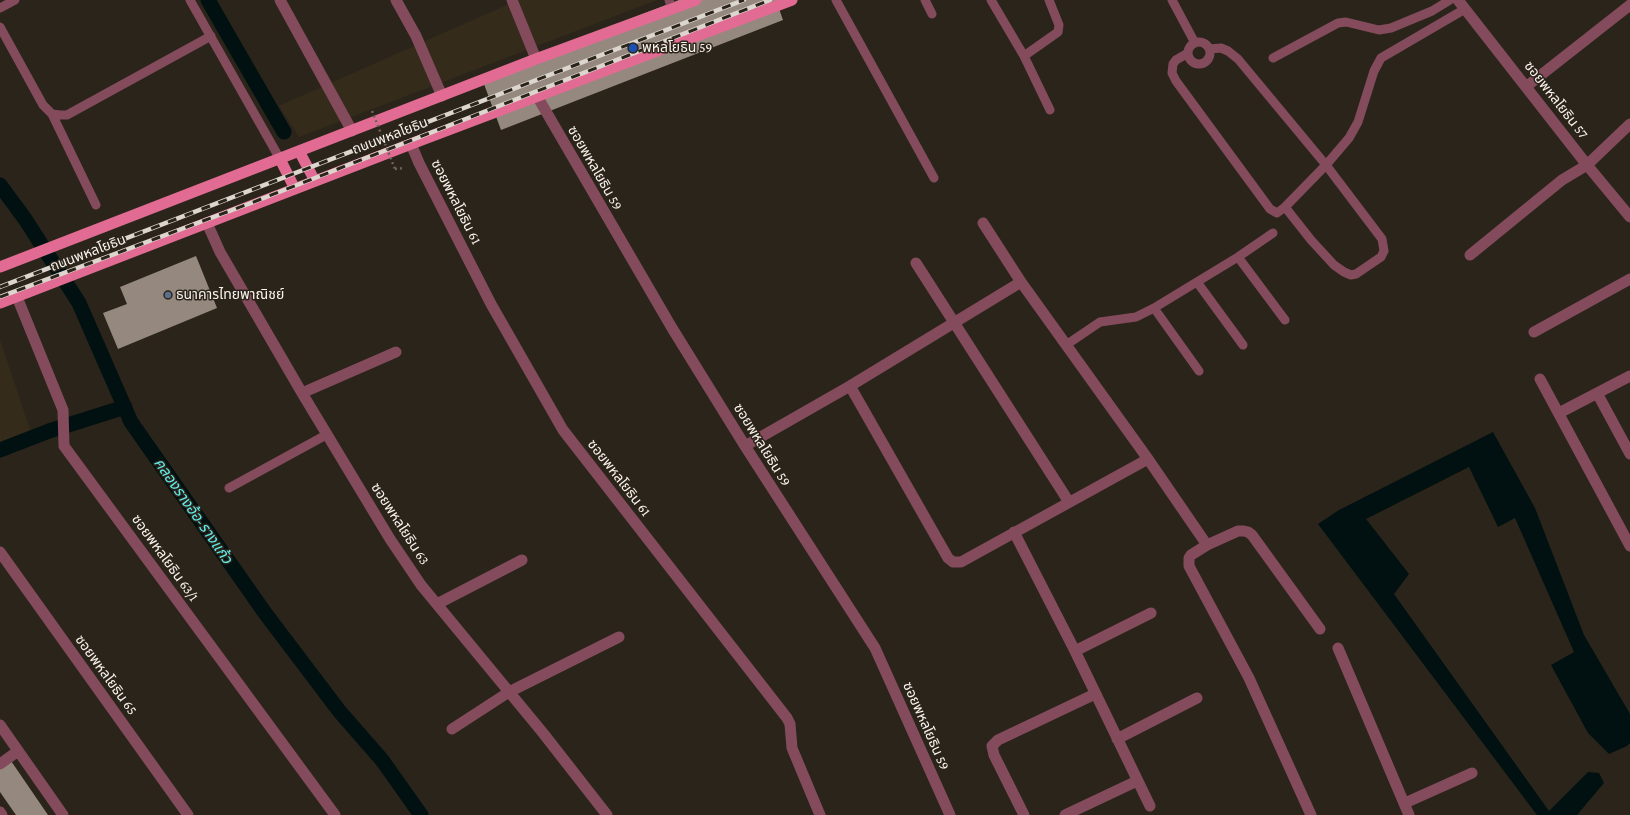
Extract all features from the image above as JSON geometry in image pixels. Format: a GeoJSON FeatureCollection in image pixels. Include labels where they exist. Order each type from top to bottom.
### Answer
{"type":"FeatureCollection","features":[{"type":"Feature","properties":{"kind":"main road","name":"ถนนพหลโยธิน"},"geometry":{"type":"LineString","coordinates":[[0,267],[442,96],[670,4],[696,0]]}},
{"type":"Feature","properties":{"kind":"main road","name":"ถนนพหลโยธิน"},"geometry":{"type":"LineString","coordinates":[[0,303],[411,144],[792,0]]}},
{"type":"Feature","properties":{"kind":"main road"},"geometry":{"type":"LineString","coordinates":[[299,151],[315,181]]}},
{"type":"Feature","properties":{"kind":"main road"},"geometry":{"type":"LineString","coordinates":[[280,159],[295,189]]}},
{"type":"Feature","properties":{"kind":"street"},"geometry":{"type":"LineString","coordinates":[[280,0],[352,131]]}},
{"type":"Feature","properties":{"kind":"street"},"geometry":{"type":"LineString","coordinates":[[396,0],[416,36],[442,96]]}},
{"type":"Feature","properties":{"kind":"street"},"geometry":{"type":"LineString","coordinates":[[512,0],[536,59]]}},
{"type":"Feature","properties":{"kind":"street","name":"ซอยพหลโยธิน 57"},"geometry":{"type":"LineString","coordinates":[[1461,4],[1527,86],[1587,165],[1630,217]]}},
{"type":"Feature","properties":{"kind":"street"},"geometry":{"type":"LineString","coordinates":[[1527,86],[1630,6]]}},
{"type":"Feature","properties":{"kind":"street","name":"ซอยพหลโยธิน 59"},"geometry":{"type":"LineString","coordinates":[[537,96],[672,328],[745,446],[875,648],[950,815]]}},
{"type":"Feature","properties":{"kind":"street"},"geometry":{"type":"LineString","coordinates":[[1470,255],[1562,180],[1587,165],[1630,124]]}},
{"type":"Feature","properties":{"kind":"street","name":"ซอยพหลโยธิน 61"},"geometry":{"type":"LineString","coordinates":[[411,144],[419,163],[492,304],[563,430],[787,718],[790,724],[792,748],[820,815]]}},
{"type":"Feature","properties":{"kind":"street","name":"ซอยพหลโยธิน 63"},"geometry":{"type":"LineString","coordinates":[[207,223],[220,252],[326,435],[390,539],[422,585],[607,815]]}},
{"type":"Feature","properties":{"kind":"street"},"geometry":{"type":"LineString","coordinates":[[982,223],[1021,282],[1148,459],[1206,545]]}},
{"type":"Feature","properties":{"kind":"street"},"geometry":{"type":"LineString","coordinates":[[916,263],[1069,502]]}},
{"type":"Feature","properties":{"kind":"street"},"geometry":{"type":"LineString","coordinates":[[1534,332],[1630,279]]}},
{"type":"Feature","properties":{"kind":"street"},"geometry":{"type":"LineString","coordinates":[[745,446],[850,386],[1021,282]]}},
{"type":"Feature","properties":{"kind":"street","name":"ซอยพหลโยธิน 63/1"},"geometry":{"type":"LineString","coordinates":[[16,297],[63,410],[64,446],[335,815]]}},
{"type":"Feature","properties":{"kind":"street"},"geometry":{"type":"LineString","coordinates":[[302,393],[396,352]]}},
{"type":"Feature","properties":{"kind":"street"},"geometry":{"type":"LineString","coordinates":[[1559,413],[1630,376]]}},
{"type":"Feature","properties":{"kind":"street"},"geometry":{"type":"LineString","coordinates":[[1540,379],[1630,546]]}},
{"type":"Feature","properties":{"kind":"street"},"geometry":{"type":"LineString","coordinates":[[850,386],[948,558],[953,562],[961,562],[1148,459]]}},
{"type":"Feature","properties":{"kind":"street"},"geometry":{"type":"LineString","coordinates":[[1597,393],[1630,454]]}},
{"type":"Feature","properties":{"kind":"street"},"geometry":{"type":"LineString","coordinates":[[1014,532],[1075,651],[1150,806]]}},
{"type":"Feature","properties":{"kind":"street"},"geometry":{"type":"LineString","coordinates":[[1311,815],[1249,678],[1189,566],[1191,555],[1206,545],[1238,532],[1248,532],[1320,629]]}},
{"type":"Feature","properties":{"kind":"street","name":"ซอยพหลโยธิน 65"},"geometry":{"type":"LineString","coordinates":[[0,552],[188,815]]}},
{"type":"Feature","properties":{"kind":"street"},"geometry":{"type":"LineString","coordinates":[[437,604],[522,560]]}},
{"type":"Feature","properties":{"kind":"street"},"geometry":{"type":"LineString","coordinates":[[1075,651],[1151,613]]}},
{"type":"Feature","properties":{"kind":"street"},"geometry":{"type":"LineString","coordinates":[[452,729],[509,692],[619,637]]}},
{"type":"Feature","properties":{"kind":"street"},"geometry":{"type":"LineString","coordinates":[[1338,648],[1409,815]]}},
{"type":"Feature","properties":{"kind":"street"},"geometry":{"type":"LineString","coordinates":[[1024,815],[994,755],[992,746],[998,740],[1095,694]]}},
{"type":"Feature","properties":{"kind":"street"},"geometry":{"type":"LineString","coordinates":[[1117,739],[1197,698]]}},
{"type":"Feature","properties":{"kind":"street"},"geometry":{"type":"LineString","coordinates":[[0,725],[63,815]]}},
{"type":"Feature","properties":{"kind":"street"},"geometry":{"type":"LineString","coordinates":[[0,764],[18,751]]}},
{"type":"Feature","properties":{"kind":"street"},"geometry":{"type":"LineString","coordinates":[[1405,804],[1472,774]]}},
{"type":"Feature","properties":{"kind":"street"},"geometry":{"type":"LineString","coordinates":[[1065,815],[1137,781]]}},
{"type":"Feature","properties":{"kind":"lane"},"geometry":{"type":"LineString","coordinates":[[0,8],[15,0]]}},
{"type":"Feature","properties":{"kind":"lane"},"geometry":{"type":"LineString","coordinates":[[190,0],[280,159]]}},
{"type":"Feature","properties":{"kind":"lane"},"geometry":{"type":"LineString","coordinates":[[836,0],[934,178]]}},
{"type":"Feature","properties":{"kind":"lane"},"geometry":{"type":"LineString","coordinates":[[925,0],[932,14]]}},
{"type":"Feature","properties":{"kind":"lane"},"geometry":{"type":"LineString","coordinates":[[991,0],[1024,56],[1050,110]]}},
{"type":"Feature","properties":{"kind":"lane"},"geometry":{"type":"LineString","coordinates":[[1024,56],[1058,32],[1059,25],[1049,0]]}},
{"type":"Feature","properties":{"kind":"lane"},"geometry":{"type":"LineString","coordinates":[[1172,0],[1195,43]]}},
{"type":"Feature","properties":{"kind":"lane"},"geometry":{"type":"LineString","coordinates":[[1273,58],[1338,23],[1346,22],[1379,30],[1391,28],[1432,11],[1450,0]]}},
{"type":"Feature","properties":{"kind":"lane"},"geometry":{"type":"LineString","coordinates":[[1188,54],[1176,60],[1173,64],[1172,73],[1176,81],[1270,209],[1277,213],[1285,207],[1326,166],[1349,138],[1358,122],[1374,72],[1381,58],[1461,4]]}},
{"type":"Feature","properties":{"kind":"lane"},"geometry":{"type":"LineString","coordinates":[[0,27],[43,105],[52,114],[96,204]]}},
{"type":"Feature","properties":{"kind":"lane"},"geometry":{"type":"LineString","coordinates":[[52,114],[67,115],[210,36]]}},
{"type":"Feature","properties":{"kind":"lane"},"geometry":{"type":"LineString","coordinates":[[1203,42],[1210,49],[1210,58],[1204,64],[1200,65],[1191,62],[1188,54],[1191,45],[1195,43],[1203,42]]}},
{"type":"Feature","properties":{"kind":"lane"},"geometry":{"type":"LineString","coordinates":[[1210,49],[1221,48],[1228,51],[1238,59],[1326,166],[1382,239],[1384,251],[1381,257],[1356,274],[1351,275],[1344,272],[1334,264],[1311,240],[1285,207]]}},
{"type":"Feature","properties":{"kind":"lane"},"geometry":{"type":"LineString","coordinates":[[1066,345],[1100,322],[1136,317],[1154,308],[1238,258],[1273,233]]}},
{"type":"Feature","properties":{"kind":"lane"},"geometry":{"type":"LineString","coordinates":[[1238,258],[1285,320]]}},
{"type":"Feature","properties":{"kind":"lane"},"geometry":{"type":"LineString","coordinates":[[1197,282],[1243,345]]}},
{"type":"Feature","properties":{"kind":"lane"},"geometry":{"type":"LineString","coordinates":[[1154,308],[1199,371]]}},
{"type":"Feature","properties":{"kind":"lane"},"geometry":{"type":"LineString","coordinates":[[229,488],[326,435]]}},
{"type":"Feature","properties":{"kind":"path"},"geometry":{"type":"LineString","coordinates":[[372,110],[395,169],[405,168]]}},
{"type":"Feature","properties":{"kind":"shaded area"},"geometry":{"type":"Polygon","coordinates":[[[518,0],[657,0],[299,137],[279,106],[518,0]]]}},
{"type":"Feature","properties":{"kind":"shaded area"},"geometry":{"type":"Polygon","coordinates":[[[0,340],[31,432],[0,446],[0,340]]]}},
{"type":"Feature","properties":{"kind":"shaded area"},"geometry":{"type":"Polygon","coordinates":[[[1493,432],[1535,508],[1584,635],[1630,714],[1630,743],[1627,746],[1609,754],[1588,733],[1551,665],[1574,652],[1515,518],[1498,527],[1469,467],[1366,519],[1409,574],[1394,594],[1549,811],[1588,772],[1599,773],[1604,783],[1577,815],[1537,815],[1318,524],[1339,510],[1493,432]]]}},
{"type":"Feature","properties":{"kind":"building"},"geometry":{"type":"Polygon","coordinates":[[[679,0],[776,0],[783,20],[501,130],[481,76],[679,0]]]}},
{"type":"Feature","properties":{"kind":"building","name":"ธนาคารไทยพาณิชย์"},"geometry":{"type":"Polygon","coordinates":[[[196,256],[217,308],[118,349],[103,313],[127,304],[120,287],[196,256]]]}},
{"type":"Feature","properties":{"kind":"building"},"geometry":{"type":"Polygon","coordinates":[[[9,758],[48,815],[16,815],[0,792],[0,765],[9,758]]]}},
{"type":"Feature","properties":{"kind":"waterway"},"geometry":{"type":"LineString","coordinates":[[208,0],[284,132]]}},
{"type":"Feature","properties":{"kind":"waterway","name":"คลองรางอ้อ-รางแก้ว"},"geometry":{"type":"LineString","coordinates":[[0,185],[25,219],[79,303],[131,422],[265,613],[340,712],[382,760],[421,815]]}},
{"type":"Feature","properties":{"kind":"waterway"},"geometry":{"type":"LineString","coordinates":[[0,450],[49,431],[125,407]]}},
{"type":"Feature","properties":{"kind":"railway"},"geometry":{"type":"LineString","coordinates":[[0,287],[744,0]]}},
{"type":"Feature","properties":{"kind":"railway"},"geometry":{"type":"LineString","coordinates":[[0,297],[251,203],[770,0]]}},
{"type":"Feature","properties":{"kind":"place","name":"พหลโยธิน 59"},"geometry":{"type":"Point","coordinates":[633,48]}},
{"type":"Feature","properties":{"kind":"place","name":"ธนาคารไทยพาณิชย์"},"geometry":{"type":"Point","coordinates":[168,295]}}]}
